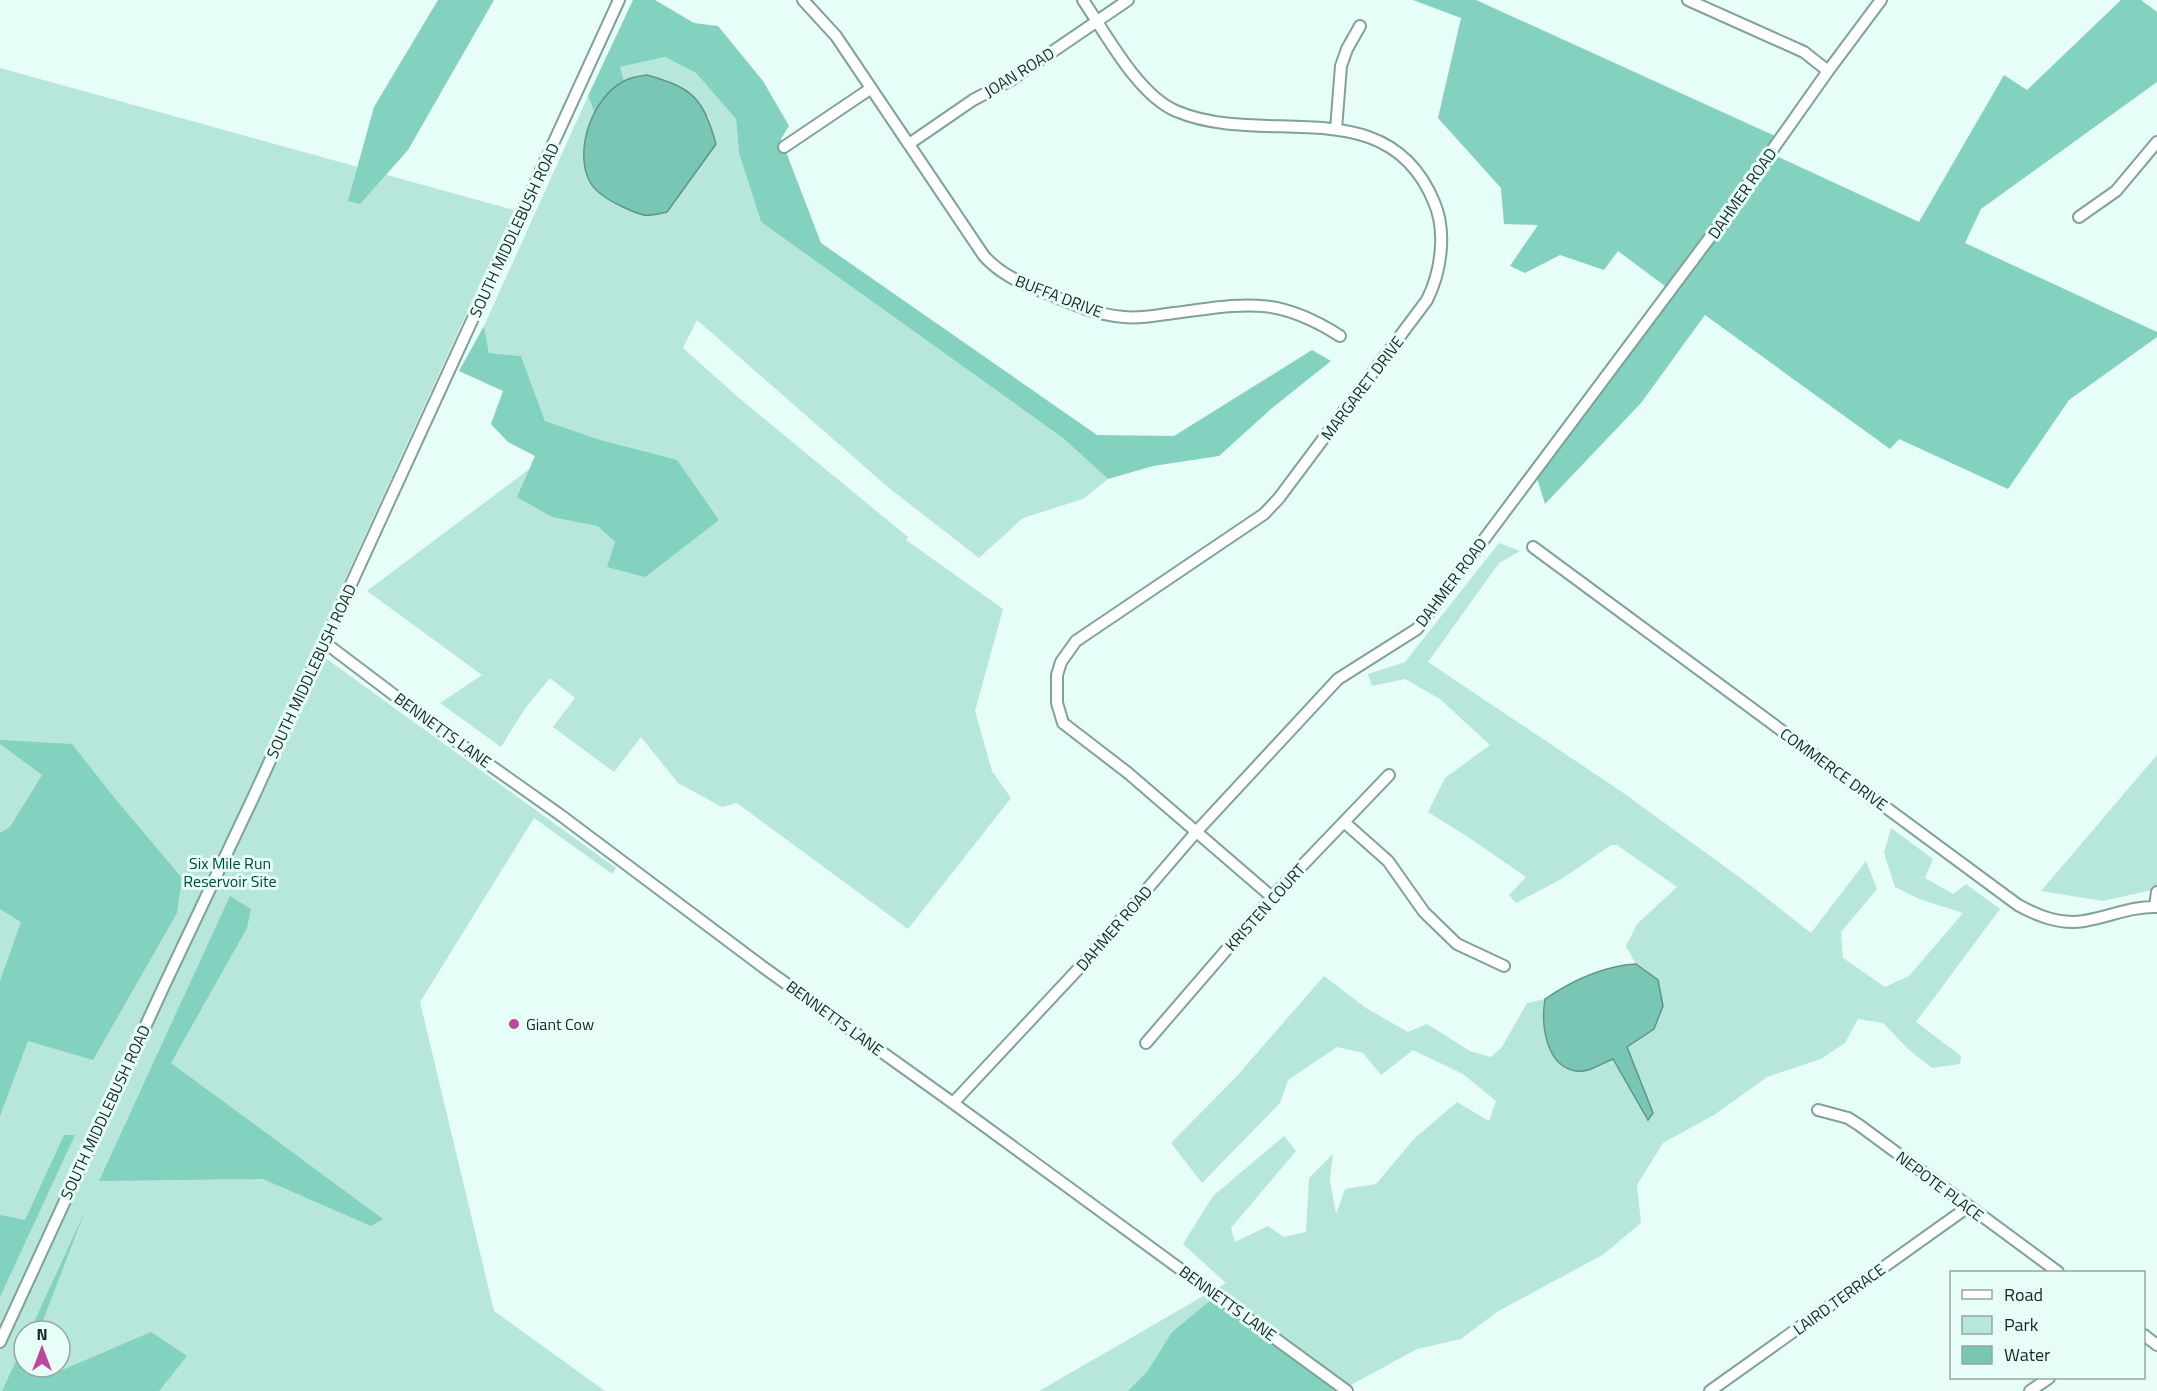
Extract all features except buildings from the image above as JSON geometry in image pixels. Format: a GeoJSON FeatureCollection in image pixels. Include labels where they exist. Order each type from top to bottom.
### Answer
{"type":"FeatureCollection","features":[{"type":"Feature","properties":{"kind":"street","name":"SOUTH MIDDLEBUSH ROAD"},"geometry":{"type":"LineString","coordinates":[[0,1342],[619,0]]}},
{"type":"Feature","properties":{"kind":"street","name":"BUFFA DRIVE"},"geometry":{"type":"LineString","coordinates":[[803,0],[836,36],[984,256],[1005,275],[1031,288],[1088,310],[1125,317],[1247,304],[1268,306],[1305,317],[1340,336]]}},
{"type":"Feature","properties":{"kind":"street","name":"MARGARET DRIVE"},"geometry":{"type":"LineString","coordinates":[[1083,0],[1132,73],[1150,93],[1174,110],[1207,122],[1336,129],[1367,136],[1385,143],[1418,171],[1426,183],[1437,210],[1441,248],[1437,276],[1427,300],[1286,489],[1264,514],[1076,641],[1061,662],[1057,675],[1057,704],[1064,723],[1128,773],[1272,897]]}},
{"type":"Feature","properties":{"kind":"street","name":"JOAN ROAD"},"geometry":{"type":"LineString","coordinates":[[909,144],[973,100],[1011,80],[1128,0]]}},
{"type":"Feature","properties":{"kind":"street"},"geometry":{"type":"LineString","coordinates":[[1688,0],[1804,52],[1827,71]]}},
{"type":"Feature","properties":{"kind":"street","name":"DAHMER ROAD"},"geometry":{"type":"LineString","coordinates":[[953,1103],[1082,966],[1197,831],[1338,679],[1417,629],[1720,224],[1827,71],[1881,0]]}},
{"type":"Feature","properties":{"kind":"street"},"geometry":{"type":"LineString","coordinates":[[1336,129],[1341,66],[1347,49],[1360,26]]}},
{"type":"Feature","properties":{"kind":"street"},"geometry":{"type":"LineString","coordinates":[[784,147],[870,89]]}},
{"type":"Feature","properties":{"kind":"street"},"geometry":{"type":"LineString","coordinates":[[2079,217],[2116,191],[2157,142]]}},
{"type":"Feature","properties":{"kind":"street","name":"COMMERCE DRIVE"},"geometry":{"type":"LineString","coordinates":[[1533,547],[2018,905],[2045,918],[2064,922],[2083,922],[2128,910],[2156,906]]}},
{"type":"Feature","properties":{"kind":"street","name":"BENNETTS LANE"},"geometry":{"type":"LineString","coordinates":[[324,642],[763,967],[1347,1391]]}},
{"type":"Feature","properties":{"kind":"street","name":"KRISTEN COURT"},"geometry":{"type":"LineString","coordinates":[[1146,1043],[1272,897],[1389,775]]}},
{"type":"Feature","properties":{"kind":"street"},"geometry":{"type":"LineString","coordinates":[[1344,822],[1388,861],[1424,912],[1457,944],[1504,966]]}},
{"type":"Feature","properties":{"kind":"street"},"geometry":{"type":"LineString","coordinates":[[2156,906],[2157,892]]}},
{"type":"Feature","properties":{"kind":"street","name":"NEPOTE PLACE"},"geometry":{"type":"LineString","coordinates":[[1818,1110],[1848,1118],[1859,1125],[2057,1271]]}},
{"type":"Feature","properties":{"kind":"street","name":"LAIRD TERRACE"},"geometry":{"type":"LineString","coordinates":[[1710,1391],[1968,1207]]}},
{"type":"Feature","properties":{"kind":"street"},"geometry":{"type":"LineString","coordinates":[[2145,1336],[2157,1345]]}},
{"type":"Feature","properties":{"kind":"street"},"geometry":{"type":"LineString","coordinates":[[2030,1391],[2046,1379]]}},
{"type":"Feature","properties":{"kind":"green space"},"geometry":{"type":"Polygon","coordinates":[[[665,57],[696,73],[736,119],[739,153],[761,222],[1063,438],[1108,479],[1083,499],[1023,518],[979,558],[889,488],[697,320],[683,348],[740,399],[908,537],[906,540],[1003,609],[975,711],[992,771],[1011,798],[908,929],[737,803],[722,807],[678,783],[641,737],[614,772],[553,727],[575,698],[550,678],[526,707],[501,747],[440,703],[482,675],[367,591],[568,440],[575,432],[545,421],[521,356],[489,353],[484,326],[588,96],[595,114],[588,129],[667,212],[715,144],[709,117],[635,77],[624,81],[620,67],[665,57]]]}},
{"type":"Feature","properties":{"kind":"green space","name":"Six Mile Run Reservoir Site"},"geometry":{"type":"Polygon","coordinates":[[[0,68],[514,210],[313,649],[616,868],[612,874],[534,818],[420,1002],[494,1311],[605,1391],[0,1391],[0,68]]]}},
{"type":"Feature","properties":{"kind":"green space"},"geometry":{"type":"Polygon","coordinates":[[[1499,543],[1520,551],[1499,563],[1428,662],[1622,792],[1750,885],[1811,933],[1866,861],[1877,889],[1841,932],[1843,958],[1885,987],[1909,976],[1963,913],[1919,899],[1895,887],[1884,853],[1891,828],[1933,859],[1925,878],[1953,894],[1966,884],[2000,909],[1916,1022],[1961,1056],[1960,1064],[1932,1068],[1908,1049],[1883,1023],[1858,1019],[1845,1043],[1821,1059],[1767,1077],[1714,1115],[1663,1143],[1637,1185],[1641,1223],[1604,1254],[1497,1312],[1461,1339],[1417,1349],[1340,1391],[1039,1391],[1226,1283],[1183,1244],[1213,1196],[1284,1136],[1296,1151],[1231,1228],[1235,1242],[1268,1226],[1284,1237],[1306,1232],[1309,1178],[1333,1154],[1330,1180],[1336,1214],[1345,1189],[1376,1184],[1414,1139],[1457,1102],[1489,1121],[1496,1101],[1463,1074],[1413,1050],[1381,1075],[1363,1053],[1337,1047],[1288,1080],[1280,1103],[1202,1183],[1171,1143],[1237,1076],[1324,976],[1366,1008],[1408,1032],[1427,1024],[1470,1051],[1491,1057],[1502,1047],[1527,1003],[1545,999],[1543,1009],[1547,1043],[1590,1069],[1612,1058],[1647,1120],[1627,1047],[1654,1029],[1663,1006],[1658,980],[1636,964],[1626,946],[1637,924],[1677,887],[1617,845],[1611,845],[1563,878],[1516,903],[1509,895],[1526,877],[1428,812],[1445,778],[1490,745],[1440,699],[1405,679],[1372,686],[1368,674],[1405,662],[1499,543]]]}},
{"type":"Feature","properties":{"kind":"green space"},"geometry":{"type":"Polygon","coordinates":[[[2157,755],[2157,889],[2102,901],[2041,891],[2157,755]]]}},
{"type":"Feature","properties":{"kind":"shaded area"},"geometry":{"type":"Polygon","coordinates":[[[438,0],[494,0],[408,150],[360,204],[348,201],[374,107],[438,0]]]}},
{"type":"Feature","properties":{"kind":"shaded area"},"geometry":{"type":"Polygon","coordinates":[[[633,0],[655,0],[694,23],[718,26],[763,81],[789,126],[781,139],[821,243],[1097,435],[1174,436],[1312,350],[1331,361],[1272,408],[1219,456],[1153,466],[1108,479],[1063,438],[761,222],[739,153],[736,119],[696,73],[665,57],[620,67],[624,81],[615,88],[595,114],[588,96],[633,0]]]}},
{"type":"Feature","properties":{"kind":"shaded area"},"geometry":{"type":"Polygon","coordinates":[[[1413,0],[1476,0],[1784,140],[1774,155],[1919,222],[2004,75],[2027,90],[2121,0],[2141,0],[2157,12],[2157,82],[1981,209],[1965,243],[2157,332],[2157,337],[2069,400],[2008,489],[1899,439],[1890,449],[1705,315],[1641,403],[1545,504],[1536,475],[1673,292],[1618,251],[1604,270],[1560,255],[1525,273],[1510,266],[1538,225],[1504,224],[1501,188],[1438,118],[1461,18],[1413,0]]]}},
{"type":"Feature","properties":{"kind":"shaded area"},"geometry":{"type":"Polygon","coordinates":[[[484,326],[489,353],[521,356],[545,421],[600,440],[677,460],[719,520],[645,577],[607,567],[615,542],[598,526],[552,517],[517,497],[535,456],[508,442],[491,424],[503,391],[459,371],[484,326]]]}},
{"type":"Feature","properties":{"kind":"shaded area"},"geometry":{"type":"Polygon","coordinates":[[[0,740],[72,744],[182,878],[177,913],[93,1060],[28,1041],[0,1116],[0,981],[21,922],[0,909],[0,833],[10,827],[42,775],[0,744],[0,740]]]}},
{"type":"Feature","properties":{"kind":"shaded area"},"geometry":{"type":"Polygon","coordinates":[[[230,896],[251,909],[247,928],[171,1063],[383,1219],[371,1226],[263,1179],[99,1181],[230,896]]]}},
{"type":"Feature","properties":{"kind":"shaded area"},"geometry":{"type":"Polygon","coordinates":[[[64,1135],[75,1135],[0,1297],[0,1215],[25,1220],[64,1135]]]}},
{"type":"Feature","properties":{"kind":"shaded area"},"geometry":{"type":"Polygon","coordinates":[[[85,1211],[44,1319],[36,1319],[85,1211]]]}},
{"type":"Feature","properties":{"kind":"shaded area"},"geometry":{"type":"Polygon","coordinates":[[[1211,1300],[1337,1391],[1128,1391],[1147,1372],[1172,1332],[1211,1300]]]}},
{"type":"Feature","properties":{"kind":"shaded area"},"geometry":{"type":"Polygon","coordinates":[[[151,1332],[187,1356],[159,1391],[2,1391],[12,1370],[12,1379],[72,1379],[72,1366],[151,1332]]]}},
{"type":"Feature","properties":{"kind":"water"},"geometry":{"type":"Polygon","coordinates":[[[647,75],[686,90],[694,97],[701,105],[716,144],[667,212],[648,215],[619,205],[596,190],[585,169],[584,155],[589,125],[603,99],[624,81],[647,75]]]}},
{"type":"Feature","properties":{"kind":"water"},"geometry":{"type":"Polygon","coordinates":[[[1636,964],[1658,980],[1663,1006],[1654,1029],[1627,1047],[1653,1113],[1648,1120],[1613,1059],[1581,1071],[1566,1067],[1558,1061],[1547,1042],[1544,1020],[1545,999],[1556,992],[1600,971],[1636,964]]]}},
{"type":"Feature","properties":{"kind":"place","name":"Giant Cow"},"geometry":{"type":"Point","coordinates":[514,1024]}}]}
